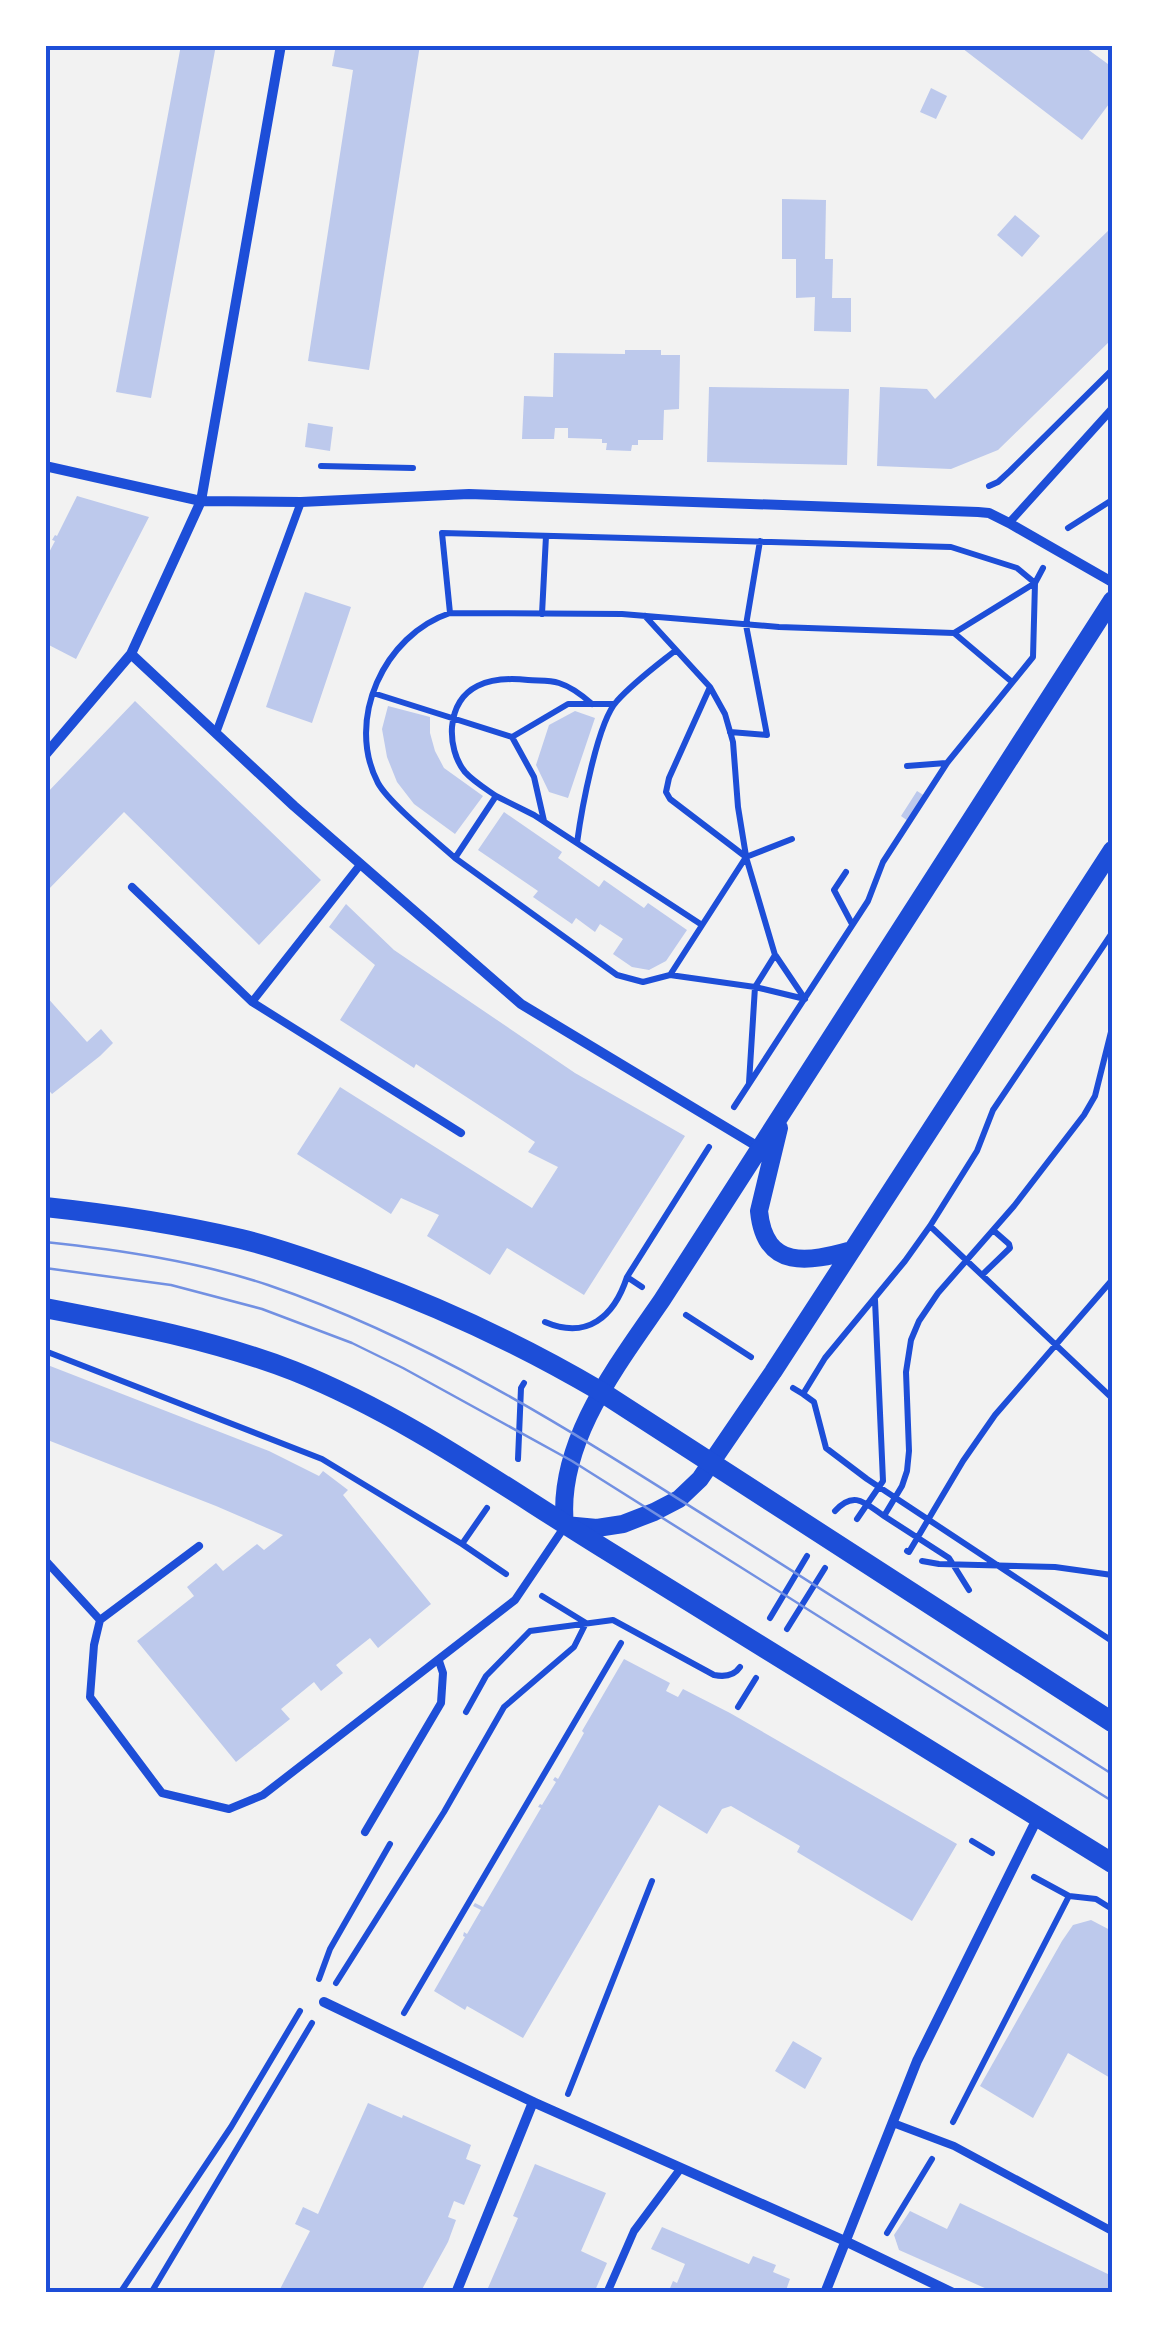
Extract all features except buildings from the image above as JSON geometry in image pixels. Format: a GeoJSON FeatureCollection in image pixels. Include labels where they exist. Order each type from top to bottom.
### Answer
{"type":"FeatureCollection","features":[{"type":"Feature","properties":{"kind":"main road"},"geometry":{"type":"LineString","coordinates":[[45,1207],[146,1220],[244,1240],[325,1264],[488,1330],[600,1390],[1112,1722]]}},
{"type":"Feature","properties":{"kind":"main road"},"geometry":{"type":"LineString","coordinates":[[45,1308],[160,1330],[239,1352],[308,1377],[395,1418],[1112,1864]]}},
{"type":"Feature","properties":{"kind":"street"},"geometry":{"type":"LineString","coordinates":[[45,756],[131,654],[201,501],[280,45]]}},
{"type":"Feature","properties":{"kind":"street"},"geometry":{"type":"LineString","coordinates":[[45,466],[201,501],[301,502],[469,494],[989,513],[1112,582]]}},
{"type":"Feature","properties":{"kind":"street"},"geometry":{"type":"LineString","coordinates":[[1112,600],[600,1390],[572,1461],[563,1506],[566,1525],[597,1528],[623,1524],[679,1500],[700,1480],[1112,850]]}},
{"type":"Feature","properties":{"kind":"street"},"geometry":{"type":"LineString","coordinates":[[131,654],[294,806],[521,1004],[760,1148]]}},
{"type":"Feature","properties":{"kind":"street"},"geometry":{"type":"LineString","coordinates":[[782,1113],[759,1211],[766,1238],[777,1250],[801,1259],[815,1260],[852,1250]]}},
{"type":"Feature","properties":{"kind":"street"},"geometry":{"type":"LineString","coordinates":[[825,2293],[916,2062],[1038,1818]]}},
{"type":"Feature","properties":{"kind":"street"},"geometry":{"type":"LineString","coordinates":[[324,2002],[533,2102],[846,2240],[952,2293]]}},
{"type":"Feature","properties":{"kind":"street"},"geometry":{"type":"LineString","coordinates":[[456,2293],[533,2102]]}},
{"type":"Feature","properties":{"kind":"lane"},"geometry":{"type":"LineString","coordinates":[[1010,523],[1112,408]]}},
{"type":"Feature","properties":{"kind":"lane"},"geometry":{"type":"LineString","coordinates":[[216,732],[301,502]]}},
{"type":"Feature","properties":{"kind":"lane"},"geometry":{"type":"LineString","coordinates":[[252,1002],[360,865]]}},
{"type":"Feature","properties":{"kind":"lane"},"geometry":{"type":"LineString","coordinates":[[132,887],[252,1002],[461,1133]]}},
{"type":"Feature","properties":{"kind":"lane"},"geometry":{"type":"LineString","coordinates":[[199,1546],[100,1620],[90,1697],[162,1793],[229,1810],[263,1795],[514,1600],[566,1525]]}},
{"type":"Feature","properties":{"kind":"lane"},"geometry":{"type":"LineString","coordinates":[[45,1560],[100,1620]]}},
{"type":"Feature","properties":{"kind":"lane"},"geometry":{"type":"LineString","coordinates":[[365,1832],[441,1703],[443,1673],[439,1660]]}},
{"type":"Feature","properties":{"kind":"lane"},"geometry":{"type":"LineString","coordinates":[[893,2122],[954,2146],[1112,2230]]}},
{"type":"Feature","properties":{"kind":"lane"},"geometry":{"type":"LineString","coordinates":[[607,2293],[634,2231],[681,2168]]}},
{"type":"Feature","properties":{"kind":"path"},"geometry":{"type":"LineString","coordinates":[[981,490],[998,482],[1112,370]]}},
{"type":"Feature","properties":{"kind":"path"},"geometry":{"type":"LineString","coordinates":[[322,466],[416,468]]}},
{"type":"Feature","properties":{"kind":"path"},"geometry":{"type":"LineString","coordinates":[[627,1277],[868,901],[883,862],[947,762],[1033,657],[1035,583],[1067,528],[1112,500]]}},
{"type":"Feature","properties":{"kind":"path"},"geometry":{"type":"LineString","coordinates":[[450,613],[442,533],[951,546],[1017,568],[1035,583]]}},
{"type":"Feature","properties":{"kind":"path"},"geometry":{"type":"LineString","coordinates":[[542,614],[546,536]]}},
{"type":"Feature","properties":{"kind":"path"},"geometry":{"type":"LineString","coordinates":[[730,732],[767,735],[746,624],[760,541]]}},
{"type":"Feature","properties":{"kind":"path"},"geometry":{"type":"LineString","coordinates":[[805,999],[755,987],[670,975],[643,982],[617,975],[455,858],[380,786],[369,761],[364,732],[373,693],[389,660],[410,634],[432,619],[450,613],[645,616],[954,633],[1035,583]]}},
{"type":"Feature","properties":{"kind":"path"},"geometry":{"type":"LineString","coordinates":[[645,616],[710,687],[725,714],[733,742],[746,857],[775,955],[805,999]]}},
{"type":"Feature","properties":{"kind":"path"},"geometry":{"type":"LineString","coordinates":[[954,633],[1012,682]]}},
{"type":"Feature","properties":{"kind":"path"},"geometry":{"type":"LineString","coordinates":[[577,843],[582,805],[614,704],[676,650]]}},
{"type":"Feature","properties":{"kind":"path"},"geometry":{"type":"LineString","coordinates":[[592,704],[579,692],[557,682],[490,680],[466,695],[454,718],[452,732],[458,760],[466,773],[496,796],[544,821],[702,925]]}},
{"type":"Feature","properties":{"kind":"path"},"geometry":{"type":"LineString","coordinates":[[710,687],[666,792],[670,800],[746,857]]}},
{"type":"Feature","properties":{"kind":"path"},"geometry":{"type":"LineString","coordinates":[[373,693],[512,737],[534,777],[544,821]]}},
{"type":"Feature","properties":{"kind":"path"},"geometry":{"type":"LineString","coordinates":[[512,737],[568,704],[614,704]]}},
{"type":"Feature","properties":{"kind":"path"},"geometry":{"type":"LineString","coordinates":[[907,766],[947,762]]}},
{"type":"Feature","properties":{"kind":"path"},"geometry":{"type":"LineString","coordinates":[[455,858],[496,796]]}},
{"type":"Feature","properties":{"kind":"path"},"geometry":{"type":"LineString","coordinates":[[670,975],[746,857],[792,839]]}},
{"type":"Feature","properties":{"kind":"path"},"geometry":{"type":"LineString","coordinates":[[846,872],[834,890],[852,926]]}},
{"type":"Feature","properties":{"kind":"path"},"geometry":{"type":"LineString","coordinates":[[749,1084],[755,987],[775,955]]}},
{"type":"Feature","properties":{"kind":"path"},"geometry":{"type":"LineString","coordinates":[[930,1226],[1112,1398]]}},
{"type":"Feature","properties":{"kind":"path"},"geometry":{"type":"LineString","coordinates":[[982,1274],[1010,1248],[993,1230]]}},
{"type":"Feature","properties":{"kind":"path"},"geometry":{"type":"LineString","coordinates":[[909,1552],[985,1430],[1112,1280]]}},
{"type":"Feature","properties":{"kind":"path"},"geometry":{"type":"LineString","coordinates":[[840,1546],[883,1481],[875,1298]]}},
{"type":"Feature","properties":{"kind":"path"},"geometry":{"type":"LineString","coordinates":[[45,1351],[322,1459],[462,1544]]}},
{"type":"Feature","properties":{"kind":"path"},"geometry":{"type":"LineString","coordinates":[[803,1394],[814,1402],[826,1448],[1112,1641]]}},
{"type":"Feature","properties":{"kind":"path"},"geometry":{"type":"LineString","coordinates":[[884,1516],[943,1553],[954,1563],[963,1584],[972,1593]]}},
{"type":"Feature","properties":{"kind":"path"},"geometry":{"type":"LineString","coordinates":[[857,1519],[870,1527]]}},
{"type":"Feature","properties":{"kind":"path"},"geometry":{"type":"LineString","coordinates":[[896,1544],[930,1564],[1056,1567],[1112,1575]]}},
{"type":"Feature","properties":{"kind":"path"},"geometry":{"type":"LineString","coordinates":[[151,2293],[504,1707],[574,1648],[586,1624]]}},
{"type":"Feature","properties":{"kind":"path"},"geometry":{"type":"LineString","coordinates":[[392,2035],[621,1643]]}},
{"type":"Feature","properties":{"kind":"path"},"geometry":{"type":"LineString","coordinates":[[560,2114],[652,1881]]}},
{"type":"Feature","properties":{"kind":"path"},"geometry":{"type":"LineString","coordinates":[[951,2125],[1068,1896],[1096,1900],[1112,1909]]}},
{"type":"Feature","properties":{"kind":"path"},"geometry":{"type":"LineString","coordinates":[[310,1993],[330,1950]]}},
{"type":"Feature","properties":{"kind":"path"},"geometry":{"type":"LineString","coordinates":[[120,2293],[231,2127],[300,2010]]}},
{"type":"Feature","properties":{"kind":"path"},"geometry":{"type":"LineString","coordinates":[[888,2247],[887,2231],[933,2156]]}},
{"type":"Feature","properties":{"kind":"tram line"},"geometry":{"type":"LineString","coordinates":[[45,1242],[158,1258],[268,1285],[330,1308],[450,1364],[622,1463],[1112,1774]]}},
{"type":"Feature","properties":{"kind":"tram line"},"geometry":{"type":"LineString","coordinates":[[45,1268],[171,1285],[262,1309],[352,1343],[403,1368],[572,1461],[1112,1801]]}}]}
